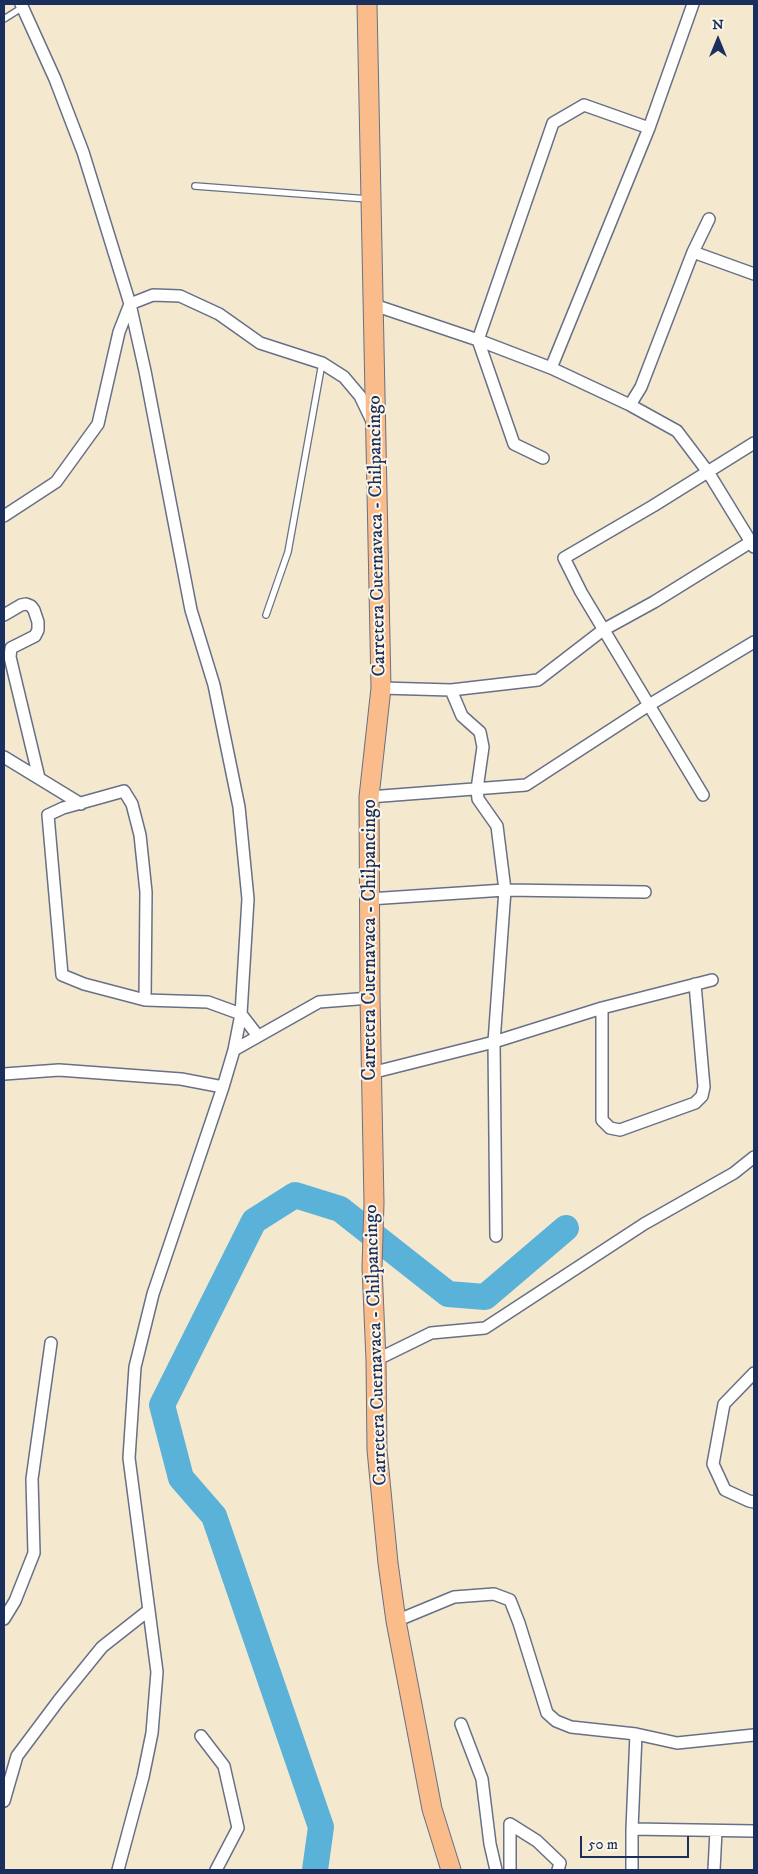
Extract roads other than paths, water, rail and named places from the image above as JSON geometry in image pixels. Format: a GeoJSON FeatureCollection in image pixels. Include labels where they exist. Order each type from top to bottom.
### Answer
{"type":"FeatureCollection","features":[{"type":"Feature","properties":{"kind":"main road","name":"Carretera Cuernavaca - Chilpancingo"},"geometry":{"type":"LineString","coordinates":[[367,4],[381,688],[369,798],[374,1203],[372,1267],[377,1450],[396,1622],[432,1809],[451,1870]]}},
{"type":"Feature","properties":{"kind":"street"},"geometry":{"type":"LineString","coordinates":[[551,368],[649,128],[693,4]]}},
{"type":"Feature","properties":{"kind":"street"},"geometry":{"type":"LineString","coordinates":[[22,5],[55,79],[83,152],[130,304],[146,371],[191,610],[214,685],[238,807],[248,898],[241,1014],[234,1050],[153,1294],[135,1367],[129,1458],[157,1672],[152,1733],[143,1777],[118,1870]]}},
{"type":"Feature","properties":{"kind":"street"},"geometry":{"type":"LineString","coordinates":[[543,458],[514,444],[478,340],[553,123],[584,105],[649,128]]}},
{"type":"Feature","properties":{"kind":"street"},"geometry":{"type":"LineString","coordinates":[[630,405],[641,387],[693,252],[709,219]]}},
{"type":"Feature","properties":{"kind":"street"},"geometry":{"type":"LineString","coordinates":[[693,252],[754,274]]}},
{"type":"Feature","properties":{"kind":"street"},"geometry":{"type":"LineString","coordinates":[[8,513],[56,482],[98,424],[119,332],[130,304],[154,295],[180,296],[219,314],[260,343],[322,363],[344,377],[360,396],[376,429]]}},
{"type":"Feature","properties":{"kind":"street"},"geometry":{"type":"LineString","coordinates":[[374,314],[478,340],[551,368],[630,405],[676,431],[708,472],[753,543],[603,630],[538,680],[451,690],[381,688]]}},
{"type":"Feature","properties":{"kind":"street"},"geometry":{"type":"LineString","coordinates":[[703,795],[603,630],[564,558],[754,443]]}},
{"type":"Feature","properties":{"kind":"street"},"geometry":{"type":"LineString","coordinates":[[4,615],[26,604],[34,610],[38,622],[38,630],[35,636],[12,648],[10,657],[39,778]]}},
{"type":"Feature","properties":{"kind":"street"},"geometry":{"type":"LineString","coordinates":[[369,798],[526,785],[649,705],[754,642]]}},
{"type":"Feature","properties":{"kind":"street"},"geometry":{"type":"LineString","coordinates":[[451,690],[462,716],[480,732],[483,747],[476,789],[478,799],[497,826],[505,890],[494,1042],[496,1236]]}},
{"type":"Feature","properties":{"kind":"street"},"geometry":{"type":"LineString","coordinates":[[4,757],[81,804]]}},
{"type":"Feature","properties":{"kind":"street"},"geometry":{"type":"LineString","coordinates":[[146,1000],[146,892],[140,835],[132,804],[124,792],[63,808],[48,816],[62,975],[84,984],[146,1000],[208,1002],[241,1014],[258,1036]]}},
{"type":"Feature","properties":{"kind":"street"},"geometry":{"type":"LineString","coordinates":[[369,899],[505,890],[645,892]]}},
{"type":"Feature","properties":{"kind":"street"},"geometry":{"type":"LineString","coordinates":[[371,1073],[494,1042],[602,1008],[712,980]]}},
{"type":"Feature","properties":{"kind":"street"},"geometry":{"type":"LineString","coordinates":[[602,1008],[602,1120],[610,1128],[620,1130],[695,1103],[702,1096],[704,1086],[695,984]]}},
{"type":"Feature","properties":{"kind":"street"},"geometry":{"type":"LineString","coordinates":[[234,1050],[320,1002],[370,998]]}},
{"type":"Feature","properties":{"kind":"street"},"geometry":{"type":"LineString","coordinates":[[4,1074],[59,1070],[181,1079],[223,1086]]}},
{"type":"Feature","properties":{"kind":"street"},"geometry":{"type":"LineString","coordinates":[[376,1360],[431,1333],[485,1328],[644,1224],[734,1173],[754,1157]]}},
{"type":"Feature","properties":{"kind":"street"},"geometry":{"type":"LineString","coordinates":[[5,1613],[15,1601],[34,1554],[32,1479],[52,1343]]}},
{"type":"Feature","properties":{"kind":"street"},"geometry":{"type":"LineString","coordinates":[[754,1373],[724,1404],[713,1464],[725,1490],[750,1502],[754,1502]]}},
{"type":"Feature","properties":{"kind":"street"},"geometry":{"type":"LineString","coordinates":[[396,1622],[454,1596],[494,1594],[510,1600],[520,1623],[547,1713],[556,1721],[571,1727],[636,1734],[677,1743],[754,1735]]}},
{"type":"Feature","properties":{"kind":"street"},"geometry":{"type":"LineString","coordinates":[[4,1801],[17,1756],[59,1700],[102,1647],[149,1610]]}},
{"type":"Feature","properties":{"kind":"street"},"geometry":{"type":"LineString","coordinates":[[461,1724],[482,1780],[490,1844],[496,1870]]}},
{"type":"Feature","properties":{"kind":"street"},"geometry":{"type":"LineString","coordinates":[[632,1870],[636,1734]]}},
{"type":"Feature","properties":{"kind":"street"},"geometry":{"type":"LineString","coordinates":[[201,1736],[224,1766],[238,1828],[216,1870]]}},
{"type":"Feature","properties":{"kind":"street"},"geometry":{"type":"LineString","coordinates":[[510,1870],[510,1824],[537,1841],[560,1863],[558,1870]]}},
{"type":"Feature","properties":{"kind":"street"},"geometry":{"type":"LineString","coordinates":[[632,1829],[754,1832]]}},
{"type":"Feature","properties":{"kind":"street"},"geometry":{"type":"LineString","coordinates":[[714,1870],[716,1831]]}},
{"type":"Feature","properties":{"kind":"lane"},"geometry":{"type":"LineString","coordinates":[[4,19],[22,5]]}},
{"type":"Feature","properties":{"kind":"lane"},"geometry":{"type":"LineString","coordinates":[[195,186],[372,200]]}},
{"type":"Feature","properties":{"kind":"lane"},"geometry":{"type":"LineString","coordinates":[[266,616],[288,552],[322,363]]}},
{"type":"Feature","properties":{"kind":"waterway"},"geometry":{"type":"LineString","coordinates":[[315,1870],[321,1827],[214,1516],[181,1478],[162,1405],[254,1221],[295,1195],[340,1209],[448,1294],[485,1297],[566,1228]]}}]}
